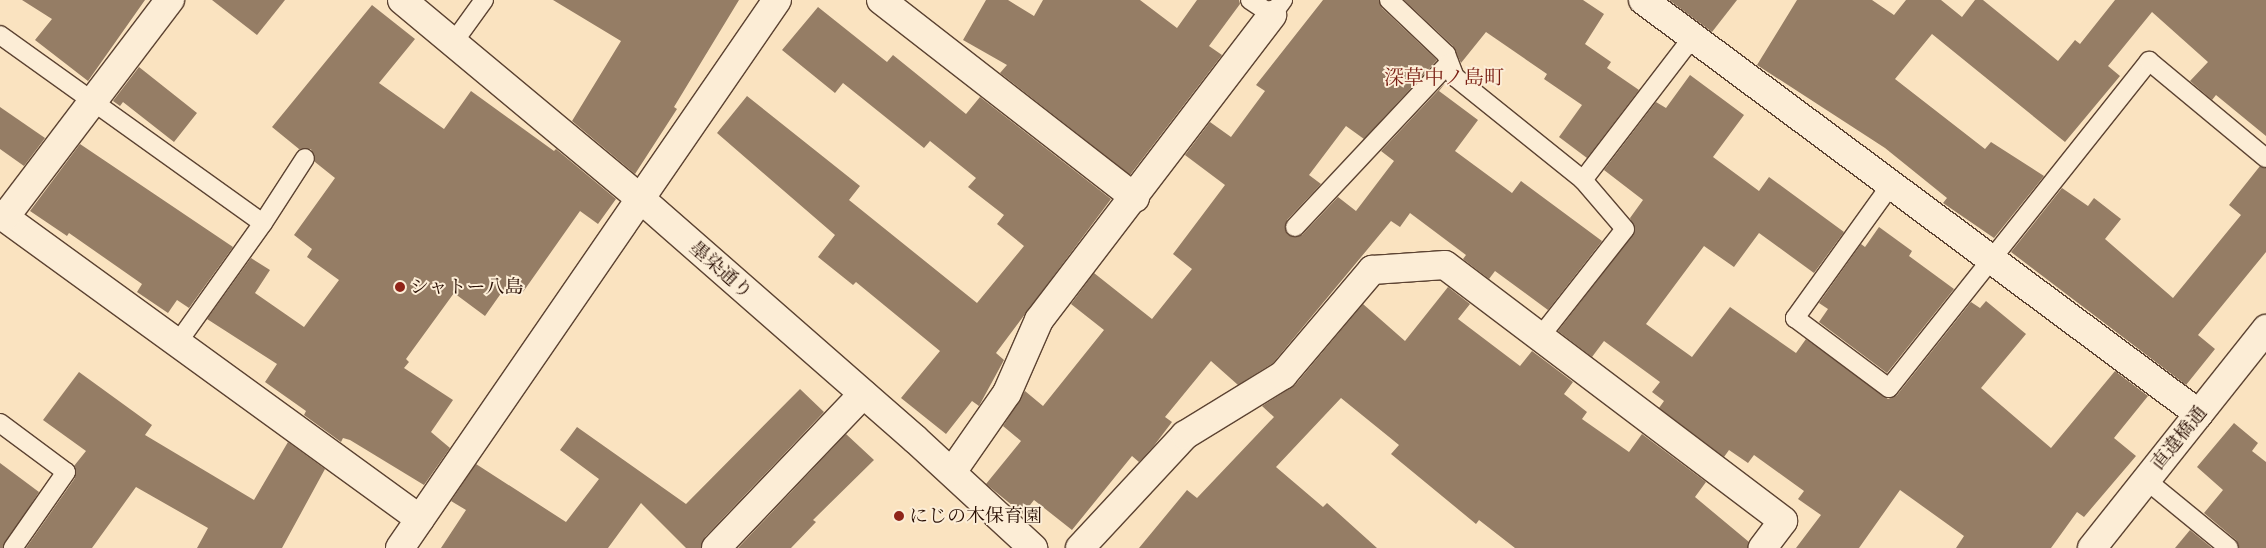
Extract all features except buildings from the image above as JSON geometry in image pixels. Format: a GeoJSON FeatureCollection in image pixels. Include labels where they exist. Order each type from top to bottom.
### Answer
{"type":"FeatureCollection","features":[{"type":"Feature","properties":{"kind":"street"},"geometry":{"type":"LineString","coordinates":[[170,0],[2,218],[178,342],[420,519]]}},
{"type":"Feature","properties":{"kind":"street","name":"墨染通り"},"geometry":{"type":"LineString","coordinates":[[402,0],[642,200],[952,472],[1033,548]]}},
{"type":"Feature","properties":{"kind":"street"},"geometry":{"type":"LineString","coordinates":[[400,548],[642,200],[777,0]]}},
{"type":"Feature","properties":{"kind":"street"},"geometry":{"type":"LineString","coordinates":[[882,0],[1135,198]]}},
{"type":"Feature","properties":{"kind":"street"},"geometry":{"type":"LineString","coordinates":[[1659,5],[1690,39],[2199,414]]}},
{"type":"Feature","properties":{"kind":"street"},"geometry":{"type":"LineString","coordinates":[[952,472],[1007,393],[1039,320],[1135,198],[1277,8]]}},
{"type":"Feature","properties":{"kind":"street"},"geometry":{"type":"LineString","coordinates":[[607,221],[642,200]]}},
{"type":"Feature","properties":{"kind":"street"},"geometry":{"type":"LineString","coordinates":[[1080,548],[1185,435],[1283,375],[1372,270],[1445,265],[1782,521],[1763,548]]}},
{"type":"Feature","properties":{"kind":"street","name":"直違橋通"},"geometry":{"type":"LineString","coordinates":[[2092,548],[2266,329]]}},
{"type":"Feature","properties":{"kind":"street"},"geometry":{"type":"LineString","coordinates":[[716,548],[863,394]]}},
{"type":"Feature","properties":{"kind":"lane"},"geometry":{"type":"LineString","coordinates":[[454,43],[484,0]]}},
{"type":"Feature","properties":{"kind":"lane"},"geometry":{"type":"LineString","coordinates":[[1250,0],[1277,8]]}},
{"type":"Feature","properties":{"kind":"lane"},"geometry":{"type":"LineString","coordinates":[[1389,0],[1446,54],[1455,77],[1583,180],[1625,229],[1540,337]]}},
{"type":"Feature","properties":{"kind":"lane"},"geometry":{"type":"LineString","coordinates":[[0,34],[263,224]]}},
{"type":"Feature","properties":{"kind":"lane"},"geometry":{"type":"LineString","coordinates":[[1583,180],[1690,39]]}},
{"type":"Feature","properties":{"kind":"lane"},"geometry":{"type":"LineString","coordinates":[[1890,186],[1795,318],[1889,388],[2149,61],[2266,158]]}},
{"type":"Feature","properties":{"kind":"lane"},"geometry":{"type":"LineString","coordinates":[[1295,227],[1449,63]]}},
{"type":"Feature","properties":{"kind":"lane"},"geometry":{"type":"LineString","coordinates":[[178,342],[263,224],[305,158]]}},
{"type":"Feature","properties":{"kind":"lane"},"geometry":{"type":"LineString","coordinates":[[0,423],[66,472],[13,548]]}},
{"type":"Feature","properties":{"kind":"lane"},"geometry":{"type":"LineString","coordinates":[[2146,480],[2229,548]]}},
{"type":"Feature","properties":{"kind":"place","name":"シャトー八島"},"geometry":{"type":"Point","coordinates":[400,287]}},
{"type":"Feature","properties":{"kind":"place","name":"にじの木保育園"},"geometry":{"type":"Point","coordinates":[899,516]}},
{"type":"Feature","properties":{"kind":"district","name":"深草中ノ島町"},"geometry":{"type":"Point","coordinates":[1444,77]}}]}
